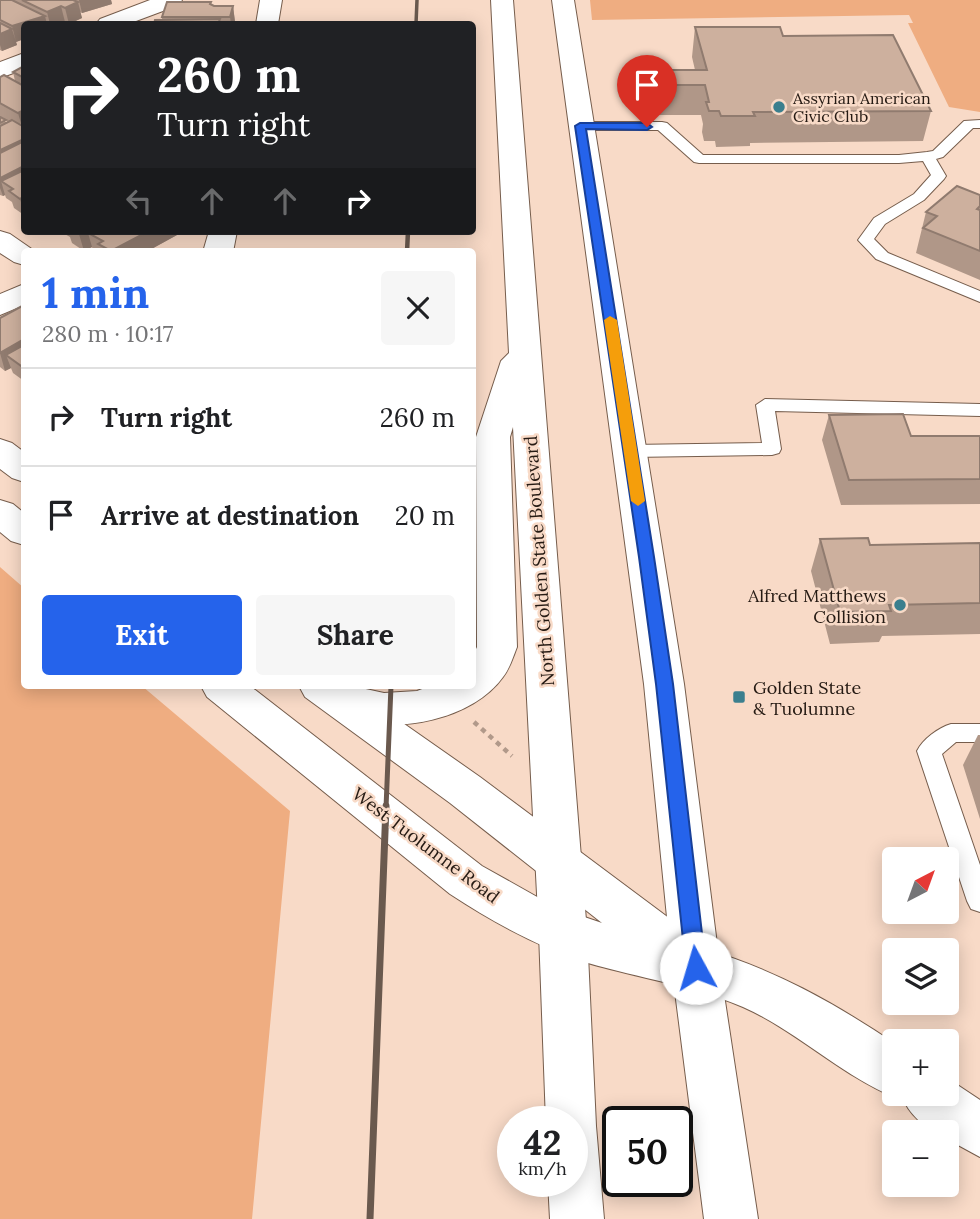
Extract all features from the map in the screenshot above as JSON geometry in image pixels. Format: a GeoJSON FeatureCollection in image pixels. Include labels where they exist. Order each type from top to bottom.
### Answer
{"type":"FeatureCollection","features":[{"type":"Feature","properties":{"kind":"main road"},"geometry":{"type":"LineString","coordinates":[[116,21],[171,0]]}},
{"type":"Feature","properties":{"kind":"main road"},"geometry":{"type":"LineString","coordinates":[[268,21],[271,0]]}},
{"type":"Feature","properties":{"kind":"main road","name":"North Golden State Boulevard"},"geometry":{"type":"LineString","coordinates":[[502,0],[559,861],[571,1106]]}},
{"type":"Feature","properties":{"kind":"main road"},"geometry":{"type":"LineString","coordinates":[[563,0],[664,684],[696,968],[731,1219]]}},
{"type":"Feature","properties":{"kind":"main road"},"geometry":{"type":"LineString","coordinates":[[0,71],[21,61]]}},
{"type":"Feature","properties":{"kind":"main road"},"geometry":{"type":"LineString","coordinates":[[0,240],[21,255]]}},
{"type":"Feature","properties":{"kind":"main road"},"geometry":{"type":"LineString","coordinates":[[0,270],[21,259]]}},
{"type":"Feature","properties":{"kind":"main road"},"geometry":{"type":"LineString","coordinates":[[0,306],[21,295]]}},
{"type":"Feature","properties":{"kind":"main road"},"geometry":{"type":"LineString","coordinates":[[476,678],[489,666],[498,647],[493,437],[524,339]]}},
{"type":"Feature","properties":{"kind":"main road"},"geometry":{"type":"LineString","coordinates":[[0,451],[21,468]]}},
{"type":"Feature","properties":{"kind":"main road"},"geometry":{"type":"LineString","coordinates":[[0,513],[21,530]]}},
{"type":"Feature","properties":{"kind":"main road","name":"West Tuolumne Road"},"geometry":{"type":"LineString","coordinates":[[225,689],[466,880],[509,908],[563,933],[696,968],[746,985],[795,1010],[882,1064]]}},
{"type":"Feature","properties":{"kind":"main road"},"geometry":{"type":"LineString","coordinates":[[325,691],[362,708],[390,711],[470,703]]}},
{"type":"Feature","properties":{"kind":"main road","name":"West Tuolumne Road"},"geometry":{"type":"LineString","coordinates":[[325,691],[466,790],[696,968]]}},
{"type":"Feature","properties":{"kind":"main road"},"geometry":{"type":"LineString","coordinates":[[944,1106],[979,1130]]}},
{"type":"Feature","properties":{"kind":"main road"},"geometry":{"type":"LineString","coordinates":[[576,1197],[577,1219]]}},
{"type":"Feature","properties":{"kind":"lane"},"geometry":{"type":"LineString","coordinates":[[580,126],[662,126],[699,159],[899,159],[938,154],[969,124],[980,124]]}},
{"type":"Feature","properties":{"kind":"lane"},"geometry":{"type":"LineString","coordinates":[[927,156],[939,176],[919,197],[879,221],[866,240],[882,256],[980,297]]}},
{"type":"Feature","properties":{"kind":"lane"},"geometry":{"type":"LineString","coordinates":[[631,451],[772,449],[765,405],[980,410]]}},
{"type":"Feature","properties":{"kind":"lane"},"geometry":{"type":"LineString","coordinates":[[980,733],[951,733],[929,751],[980,901]]}},
{"type":"Feature","properties":{"kind":"path"},"geometry":{"type":"LineString","coordinates":[[470,703],[513,757]]}},
{"type":"Feature","properties":{"kind":"shaded area"},"geometry":{"type":"Polygon","coordinates":[[[590,0],[980,0],[980,112],[949,107],[908,23],[913,23],[909,15],[592,20],[590,0]]]}},
{"type":"Feature","properties":{"kind":"shaded area"},"geometry":{"type":"Polygon","coordinates":[[[0,567],[21,585],[21,689],[146,689],[290,811],[252,1219],[0,1219],[0,567]]]}},
{"type":"Feature","properties":{"kind":"building"},"geometry":{"type":"Polygon","coordinates":[[[0,0],[12,0],[45,16],[21,21],[12,26],[0,20],[0,0]]]}},
{"type":"Feature","properties":{"kind":"building"},"geometry":{"type":"Polygon","coordinates":[[[22,0],[73,0],[78,2],[47,12],[22,0]]]}},
{"type":"Feature","properties":{"kind":"building"},"geometry":{"type":"Polygon","coordinates":[[[167,2],[211,2],[214,6],[233,6],[230,17],[162,17],[167,2]]]}},
{"type":"Feature","properties":{"kind":"building"},"geometry":{"type":"Polygon","coordinates":[[[220,19],[219,21],[155,20],[220,19]]]}},
{"type":"Feature","properties":{"kind":"building"},"geometry":{"type":"Polygon","coordinates":[[[0,23],[12,29],[0,34],[0,23]]]}},
{"type":"Feature","properties":{"kind":"building"},"geometry":{"type":"Polygon","coordinates":[[[695,27],[780,27],[783,36],[893,35],[931,111],[753,112],[755,116],[721,116],[719,111],[709,111],[705,85],[655,85],[651,70],[707,70],[695,27]]]}},
{"type":"Feature","properties":{"kind":"building"},"geometry":{"type":"Polygon","coordinates":[[[21,68],[21,76],[13,72],[21,68]]]}},
{"type":"Feature","properties":{"kind":"building"},"geometry":{"type":"Polygon","coordinates":[[[4,75],[21,84],[21,112],[18,113],[0,103],[0,77],[4,75]]]}},
{"type":"Feature","properties":{"kind":"building"},"geometry":{"type":"Polygon","coordinates":[[[12,120],[21,125],[21,140],[0,150],[0,126],[12,120]]]}},
{"type":"Feature","properties":{"kind":"building"},"geometry":{"type":"Polygon","coordinates":[[[21,142],[21,168],[0,178],[0,153],[21,142]]]}},
{"type":"Feature","properties":{"kind":"building"},"geometry":{"type":"Polygon","coordinates":[[[21,171],[21,198],[9,191],[13,189],[1,181],[21,171]]]}},
{"type":"Feature","properties":{"kind":"building"},"geometry":{"type":"Polygon","coordinates":[[[957,186],[980,195],[980,206],[977,209],[980,210],[980,251],[923,228],[937,216],[926,212],[957,186]]]}},
{"type":"Feature","properties":{"kind":"building"},"geometry":{"type":"Polygon","coordinates":[[[92,235],[141,235],[117,248],[105,248],[98,244],[103,241],[92,235]]]}},
{"type":"Feature","properties":{"kind":"building"},"geometry":{"type":"Polygon","coordinates":[[[21,307],[21,341],[0,353],[0,318],[21,307]]]}},
{"type":"Feature","properties":{"kind":"building"},"geometry":{"type":"Polygon","coordinates":[[[21,347],[21,366],[6,355],[21,347]]]}},
{"type":"Feature","properties":{"kind":"building"},"geometry":{"type":"Polygon","coordinates":[[[903,414],[911,436],[980,436],[980,479],[849,480],[829,415],[903,414]]]}},
{"type":"Feature","properties":{"kind":"building"},"geometry":{"type":"Polygon","coordinates":[[[868,538],[870,545],[980,543],[980,603],[889,605],[891,611],[840,612],[820,539],[868,538]]]}},
{"type":"Feature","properties":{"kind":"railway"},"geometry":{"type":"LineString","coordinates":[[416,21],[417,0]]}},
{"type":"Feature","properties":{"kind":"railway"},"geometry":{"type":"LineString","coordinates":[[407,248],[408,235]]}},
{"type":"Feature","properties":{"kind":"railway"},"geometry":{"type":"LineString","coordinates":[[386,808],[391,689]]}},
{"type":"Feature","properties":{"kind":"railway"},"geometry":{"type":"LineString","coordinates":[[370,1219],[386,806]]}},
{"type":"Feature","properties":{"kind":"slow traffic"},"geometry":{"type":"LineString","coordinates":[[610,320],[638,501]]}},
{"type":"Feature","properties":{"kind":"place","name":"Assyrian American Civic Club"},"geometry":{"type":"Point","coordinates":[779,107]}},
{"type":"Feature","properties":{"kind":"place","name":"Alfred Matthews Collision"},"geometry":{"type":"Point","coordinates":[900,605]}},
{"type":"Feature","properties":{"kind":"place","name":"Golden State & Tuolumne"},"geometry":{"type":"Point","coordinates":[739,697]}},
{"type":"Feature","properties":{"kind":"route"},"geometry":{"type":"LineString","coordinates":[[647,127],[580,126],[647,557],[696,968]]}}]}
